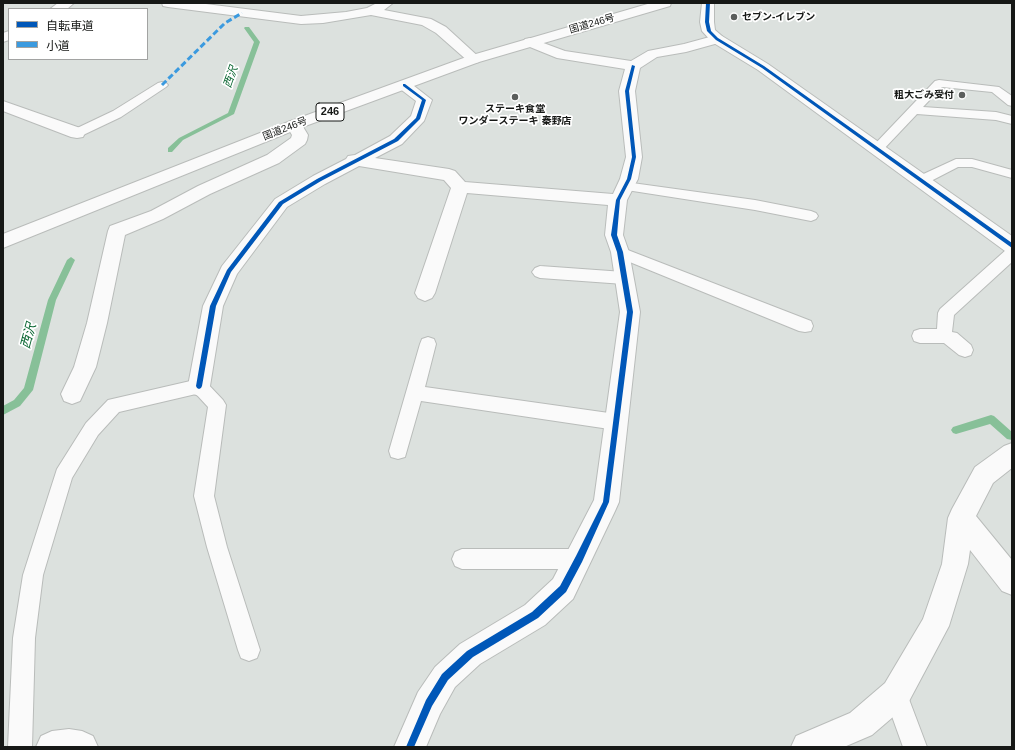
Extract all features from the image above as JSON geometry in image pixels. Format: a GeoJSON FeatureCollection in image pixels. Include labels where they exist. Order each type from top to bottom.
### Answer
{"type":"FeatureCollection","features":[{"type":"Feature","properties":{"kind":"main road"},"geometry":{"type":"LineString","coordinates":[[59,8],[68,3]]}},
{"type":"Feature","properties":{"kind":"main road"},"geometry":{"type":"LineString","coordinates":[[168,3],[301,20],[346,16],[371,11],[387,3]]}},
{"type":"Feature","properties":{"kind":"main road","name":"国道246号"},"geometry":{"type":"LineString","coordinates":[[3,241],[294,125],[474,59],[665,3]]}},
{"type":"Feature","properties":{"kind":"main road"},"geometry":{"type":"LineString","coordinates":[[708,3],[707,22],[710,31],[717,38],[762,67],[922,180],[1012,246]]}},
{"type":"Feature","properties":{"kind":"main road"},"geometry":{"type":"LineString","coordinates":[[371,11],[426,22],[440,30],[474,59]]}},
{"type":"Feature","properties":{"kind":"main road"},"geometry":{"type":"LineString","coordinates":[[530,42],[562,55],[633,66],[653,54],[686,48],[717,38]]}},
{"type":"Feature","properties":{"kind":"main road"},"geometry":{"type":"LineString","coordinates":[[410,747],[429,703],[445,677],[470,654],[535,615],[563,589],[606,502],[630,312],[620,252],[614,235],[622,193],[629,179],[634,156],[628,91],[633,66]]}},
{"type":"Feature","properties":{"kind":"main road"},"geometry":{"type":"LineString","coordinates":[[199,386],[213,306],[229,271],[281,203],[354,160],[381,149],[396,140],[418,118],[424,100],[404,85]]}},
{"type":"Feature","properties":{"kind":"main road"},"geometry":{"type":"LineString","coordinates":[[6,111],[77,134]]}},
{"type":"Feature","properties":{"kind":"main road"},"geometry":{"type":"LineString","coordinates":[[72,394],[84,367],[96,323],[117,231],[157,215],[204,190],[274,159],[298,140],[300,135],[294,125]]}},
{"type":"Feature","properties":{"kind":"main road"},"geometry":{"type":"LineString","coordinates":[[354,160],[449,175],[460,187],[622,193]]}},
{"type":"Feature","properties":{"kind":"main road"},"geometry":{"type":"LineString","coordinates":[[425,293],[460,187]]}},
{"type":"Feature","properties":{"kind":"main road"},"geometry":{"type":"LineString","coordinates":[[808,747],[861,724],[896,694],[935,626],[955,564],[961,518],[984,475],[1012,454]]}},
{"type":"Feature","properties":{"kind":"main road"},"geometry":{"type":"LineString","coordinates":[[961,518],[1012,581]]}},
{"type":"Feature","properties":{"kind":"main road"},"geometry":{"type":"LineString","coordinates":[[52,747],[69,745],[82,747]]}},
{"type":"Feature","properties":{"kind":"lane"},"geometry":{"type":"LineString","coordinates":[[877,149],[939,84],[996,89],[1012,102]]}},
{"type":"Feature","properties":{"kind":"lane"},"geometry":{"type":"LineString","coordinates":[[77,134],[117,114],[162,85]]}},
{"type":"Feature","properties":{"kind":"lane"},"geometry":{"type":"LineString","coordinates":[[914,110],[996,116],[1012,120]]}},
{"type":"Feature","properties":{"kind":"lane"},"geometry":{"type":"LineString","coordinates":[[922,180],[956,163],[972,163],[1012,174]]}},
{"type":"Feature","properties":{"kind":"lane"},"geometry":{"type":"LineString","coordinates":[[622,193],[755,205],[811,216]]}},
{"type":"Feature","properties":{"kind":"lane"},"geometry":{"type":"LineString","coordinates":[[620,252],[805,326]]}},
{"type":"Feature","properties":{"kind":"lane"},"geometry":{"type":"LineString","coordinates":[[944,336],[946,313],[1012,253]]}},
{"type":"Feature","properties":{"kind":"lane"},"geometry":{"type":"LineString","coordinates":[[540,272],[624,278]]}},
{"type":"Feature","properties":{"kind":"lane"},"geometry":{"type":"LineString","coordinates":[[920,336],[944,336],[952,338],[965,350]]}},
{"type":"Feature","properties":{"kind":"lane"},"geometry":{"type":"LineString","coordinates":[[398,451],[428,344]]}},
{"type":"Feature","properties":{"kind":"lane"},"geometry":{"type":"LineString","coordinates":[[20,747],[24,638],[33,575],[64,475],[92,429],[114,405],[199,386],[217,405],[204,496],[217,546],[249,650]]}},
{"type":"Feature","properties":{"kind":"lane"},"geometry":{"type":"LineString","coordinates":[[414,393],[616,422]]}},
{"type":"Feature","properties":{"kind":"lane"},"geometry":{"type":"LineString","coordinates":[[462,559],[579,559]]}},
{"type":"Feature","properties":{"kind":"lane"},"geometry":{"type":"LineString","coordinates":[[896,694],[915,747]]}},
{"type":"Feature","properties":{"kind":"waterway","name":"西沢"},"geometry":{"type":"LineString","coordinates":[[170,150],[181,139],[231,114],[257,42],[247,28]]}},
{"type":"Feature","properties":{"kind":"waterway","name":"西沢"},"geometry":{"type":"LineString","coordinates":[[3,411],[17,403],[28,390],[52,300],[71,260]]}},
{"type":"Feature","properties":{"kind":"waterway"},"geometry":{"type":"LineString","coordinates":[[956,430],[991,419],[1010,436]]}},
{"type":"Feature","properties":{"kind":"marked path"},"geometry":{"type":"LineString","coordinates":[[162,85],[225,23],[242,13]]}},
{"type":"Feature","properties":{"kind":"cycle path"},"geometry":{"type":"LineString","coordinates":[[708,3],[707,22],[709,31],[717,39],[763,67],[1012,246]]}},
{"type":"Feature","properties":{"kind":"cycle path"},"geometry":{"type":"LineString","coordinates":[[410,747],[429,703],[445,677],[470,654],[535,615],[563,589],[606,502],[630,312],[620,252],[614,235],[618,200],[629,179],[634,157],[627,91],[633,66]]}},
{"type":"Feature","properties":{"kind":"cycle path"},"geometry":{"type":"LineString","coordinates":[[199,386],[213,306],[229,271],[281,203],[319,180],[396,140],[418,118],[424,100],[404,85]]}},
{"type":"Feature","properties":{"kind":"place","name":"セブン-イレブン"},"geometry":{"type":"Point","coordinates":[734,17]}},
{"type":"Feature","properties":{"kind":"place","name":"粗大ごみ受付"},"geometry":{"type":"Point","coordinates":[962,95]}},
{"type":"Feature","properties":{"kind":"place","name":"ステーキ食堂 ワンダーステーキ 秦野店"},"geometry":{"type":"Point","coordinates":[515,97]}}]}
